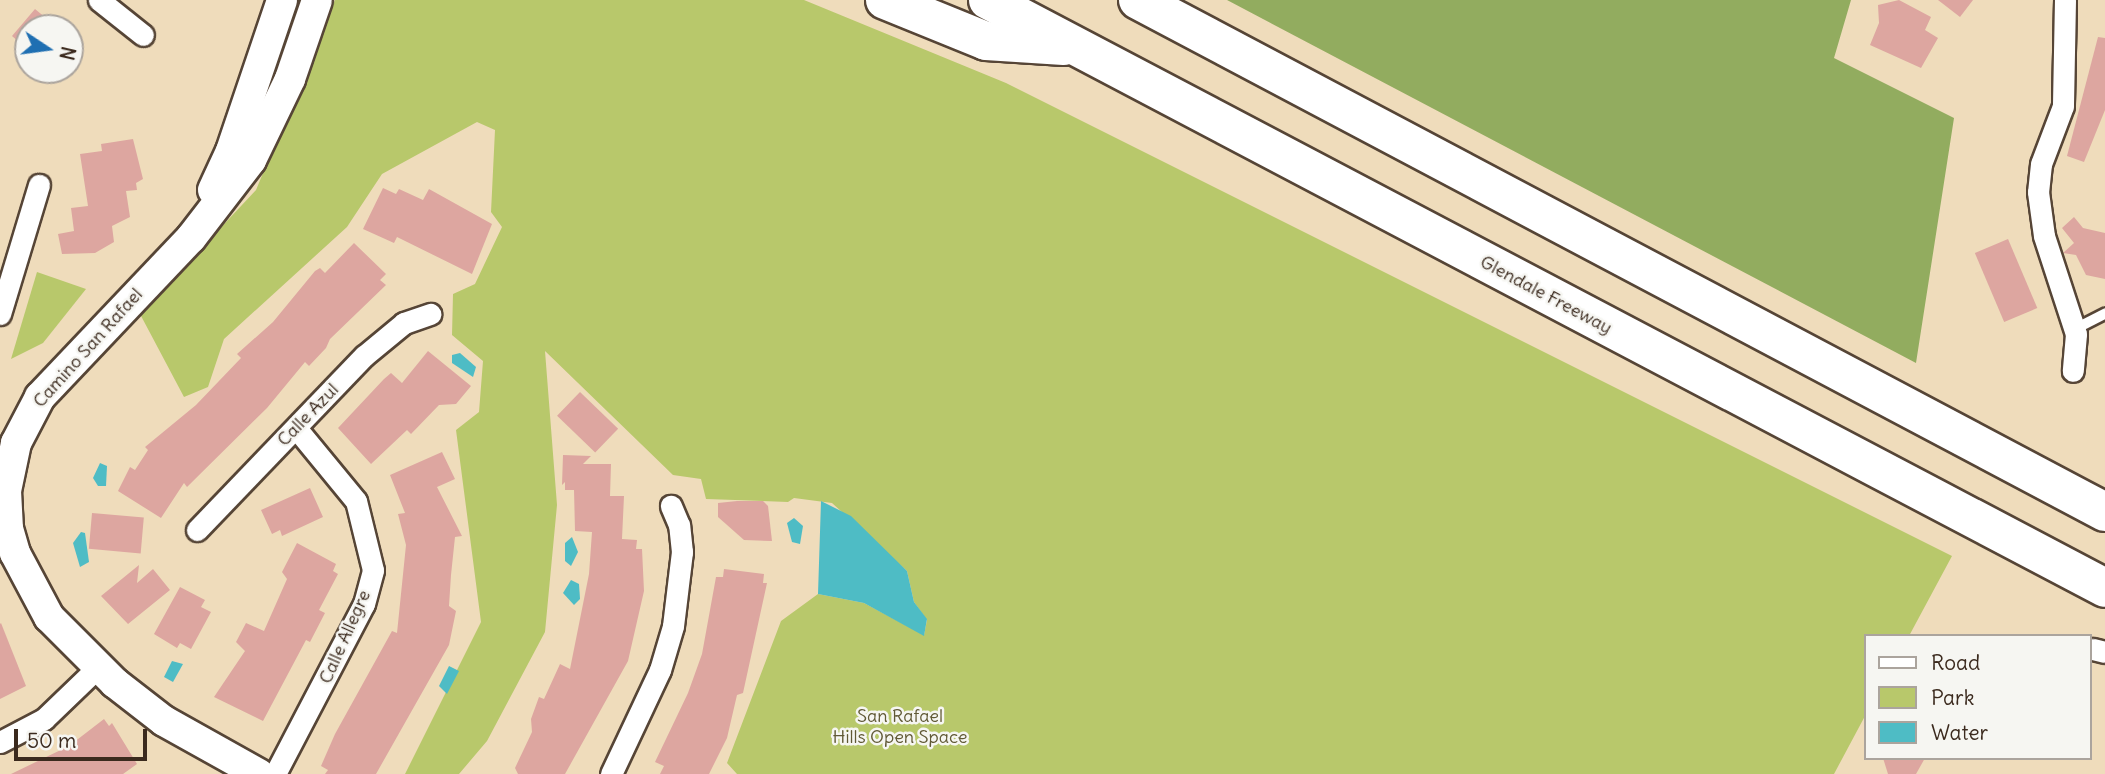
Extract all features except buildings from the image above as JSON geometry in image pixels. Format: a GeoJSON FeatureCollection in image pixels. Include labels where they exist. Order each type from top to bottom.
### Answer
{"type":"FeatureCollection","features":[{"type":"Feature","properties":{"kind":"highway"},"geometry":{"type":"LineString","coordinates":[[885,0],[986,41],[1076,47]]}},
{"type":"Feature","properties":{"kind":"highway","name":"Glendale Freeway"},"geometry":{"type":"LineString","coordinates":[[988,0],[2105,589]]}},
{"type":"Feature","properties":{"kind":"highway"},"geometry":{"type":"LineString","coordinates":[[1138,0],[2105,512]]}},
{"type":"Feature","properties":{"kind":"street"},"geometry":{"type":"LineString","coordinates":[[99,0],[143,36]]}},
{"type":"Feature","properties":{"kind":"street","name":"Camino San Rafael"},"geometry":{"type":"LineString","coordinates":[[191,238],[231,151],[282,0]]}},
{"type":"Feature","properties":{"kind":"street","name":"Camino San Rafael"},"geometry":{"type":"LineString","coordinates":[[259,774],[164,721],[99,667],[48,617],[21,572],[8,529],[9,469],[16,443],[40,397],[191,238],[251,160],[273,122],[317,0]]}},
{"type":"Feature","properties":{"kind":"street"},"geometry":{"type":"LineString","coordinates":[[2065,0],[2063,106],[2041,164],[2038,192],[2044,236],[2075,329],[2073,371]]}},
{"type":"Feature","properties":{"kind":"street"},"geometry":{"type":"LineString","coordinates":[[0,314],[39,185]]}},
{"type":"Feature","properties":{"kind":"street","name":"Calle Azul"},"geometry":{"type":"LineString","coordinates":[[197,530],[364,356],[404,323],[430,314]]}},
{"type":"Feature","properties":{"kind":"street","name":"Calle Allegre"},"geometry":{"type":"LineString","coordinates":[[275,774],[364,604],[373,570],[367,533],[355,501],[296,428]]}},
{"type":"Feature","properties":{"kind":"street"},"geometry":{"type":"LineString","coordinates":[[611,774],[660,670],[673,626],[681,552],[679,525],[671,506]]}},
{"type":"Feature","properties":{"kind":"street"},"geometry":{"type":"LineString","coordinates":[[0,742],[44,719],[99,667]]}},
{"type":"Feature","properties":{"kind":"lane"},"geometry":{"type":"LineString","coordinates":[[2075,329],[2105,314]]}},
{"type":"Feature","properties":{"kind":"green space","name":"San Rafael Hills Open Space"},"geometry":{"type":"Polygon","coordinates":[[[335,0],[804,0],[1006,83],[1952,556],[1910,634],[1864,634],[1864,718],[1834,774],[737,774],[727,763],[781,621],[818,594],[864,603],[924,635],[927,620],[914,602],[907,571],[832,503],[794,498],[788,502],[706,499],[701,479],[673,475],[545,351],[557,505],[545,632],[487,741],[459,774],[405,774],[481,622],[456,430],[479,412],[483,361],[452,335],[453,294],[475,284],[502,227],[491,212],[495,130],[477,122],[382,174],[347,227],[224,339],[208,387],[184,397],[140,314],[256,190],[335,0]]]}},
{"type":"Feature","properties":{"kind":"green space"},"geometry":{"type":"Polygon","coordinates":[[[1227,0],[1851,0],[1834,58],[1954,118],[1916,363],[1227,0]]]}},
{"type":"Feature","properties":{"kind":"green space"},"geometry":{"type":"Polygon","coordinates":[[[37,272],[86,289],[43,343],[11,359],[37,272]]]}},
{"type":"Feature","properties":{"kind":"water"},"geometry":{"type":"Polygon","coordinates":[[[460,353],[476,367],[473,377],[452,363],[452,355],[460,353]]]}},
{"type":"Feature","properties":{"kind":"water"},"geometry":{"type":"Polygon","coordinates":[[[100,463],[107,466],[106,486],[98,486],[93,478],[100,463]]]}},
{"type":"Feature","properties":{"kind":"water"},"geometry":{"type":"Polygon","coordinates":[[[821,501],[851,516],[907,571],[914,602],[927,619],[924,636],[864,603],[818,594],[821,501]]]}},
{"type":"Feature","properties":{"kind":"water"},"geometry":{"type":"Polygon","coordinates":[[[794,518],[803,526],[800,544],[792,542],[787,523],[794,518]]]}},
{"type":"Feature","properties":{"kind":"water"},"geometry":{"type":"Polygon","coordinates":[[[81,532],[85,533],[89,562],[80,567],[73,543],[81,532]]]}},
{"type":"Feature","properties":{"kind":"water"},"geometry":{"type":"Polygon","coordinates":[[[572,537],[578,552],[571,566],[565,561],[565,543],[572,537]]]}},
{"type":"Feature","properties":{"kind":"water"},"geometry":{"type":"Polygon","coordinates":[[[571,580],[579,584],[580,599],[574,605],[563,593],[571,580]]]}},
{"type":"Feature","properties":{"kind":"water"},"geometry":{"type":"Polygon","coordinates":[[[172,661],[183,664],[173,682],[164,677],[172,661]]]}},
{"type":"Feature","properties":{"kind":"water"},"geometry":{"type":"Polygon","coordinates":[[[449,666],[459,671],[447,694],[439,686],[449,666]]]}}]}
